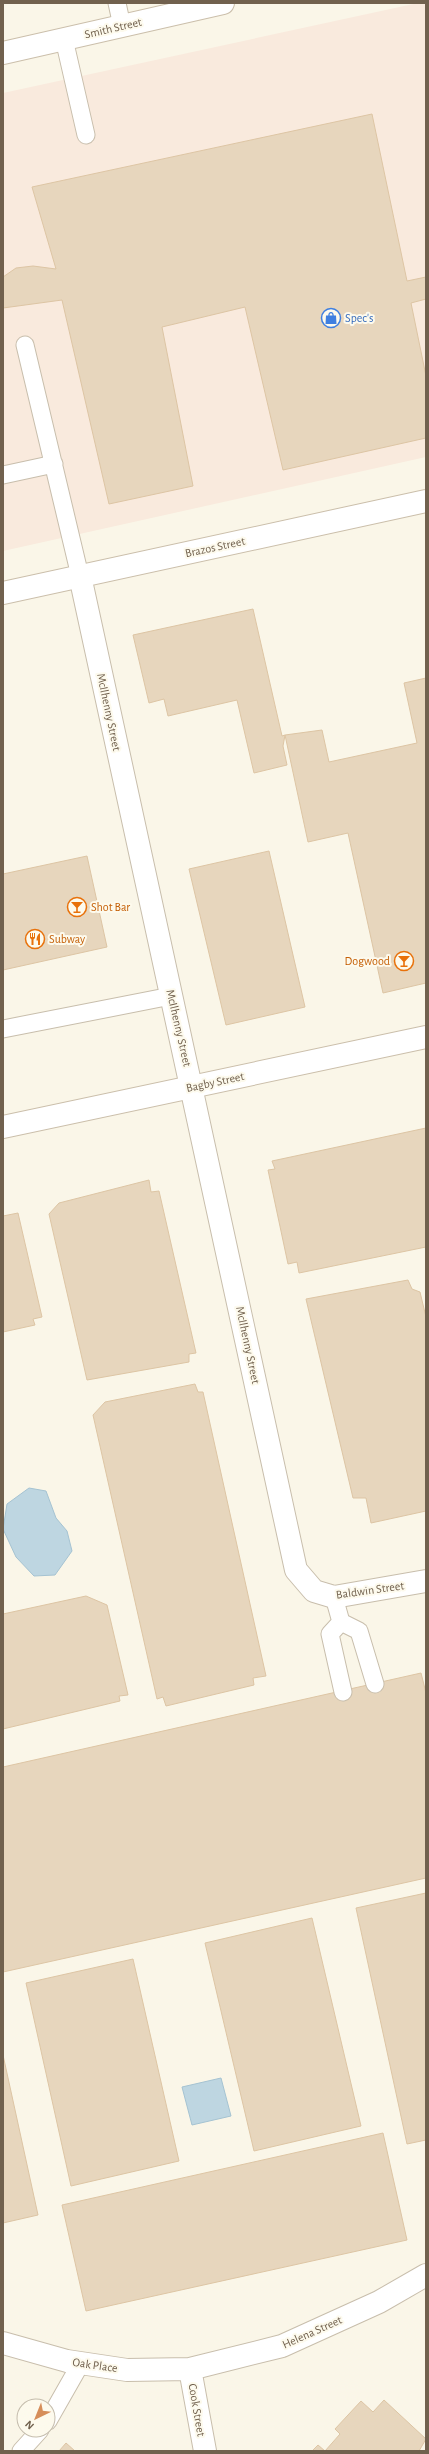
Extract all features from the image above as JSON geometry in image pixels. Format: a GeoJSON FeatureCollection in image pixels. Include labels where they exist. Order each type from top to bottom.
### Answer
{"type":"FeatureCollection","features":[{"type":"Feature","properties":{"kind":"street","name":"Smith Street"},"geometry":{"type":"LineString","coordinates":[[3,53],[223,3]]}},
{"type":"Feature","properties":{"kind":"street","name":"Brazos Street"},"geometry":{"type":"LineString","coordinates":[[3,593],[426,500]]}},
{"type":"Feature","properties":{"kind":"street","name":"McIlhenny Street"},"geometry":{"type":"LineString","coordinates":[[80,576],[287,1527]]}},
{"type":"Feature","properties":{"kind":"street","name":"Bagby Street"},"geometry":{"type":"LineString","coordinates":[[3,1127],[426,1037]]}},
{"type":"Feature","properties":{"kind":"street","name":"Baldwin Street"},"geometry":{"type":"LineString","coordinates":[[287,1527],[296,1570],[314,1591],[334,1597],[426,1581]]}},
{"type":"Feature","properties":{"kind":"street","name":"Helena Street"},"geometry":{"type":"LineString","coordinates":[[190,2369],[282,2346],[379,2302],[426,2275]]}},
{"type":"Feature","properties":{"kind":"street","name":"Oak Place"},"geometry":{"type":"LineString","coordinates":[[3,2343],[67,2361],[128,2370],[190,2369]]}},
{"type":"Feature","properties":{"kind":"street","name":"Cook Street"},"geometry":{"type":"LineString","coordinates":[[190,2369],[204,2451]]}},
{"type":"Feature","properties":{"kind":"lane"},"geometry":{"type":"LineString","coordinates":[[117,3],[122,26]]}},
{"type":"Feature","properties":{"kind":"lane"},"geometry":{"type":"LineString","coordinates":[[64,39],[86,135]]}},
{"type":"Feature","properties":{"kind":"lane"},"geometry":{"type":"LineString","coordinates":[[25,345],[80,576]]}},
{"type":"Feature","properties":{"kind":"lane"},"geometry":{"type":"LineString","coordinates":[[3,475],[54,464]]}},
{"type":"Feature","properties":{"kind":"lane"},"geometry":{"type":"LineString","coordinates":[[3,1029],[171,996]]}},
{"type":"Feature","properties":{"kind":"lane"},"geometry":{"type":"LineString","coordinates":[[334,1597],[341,1622],[359,1631],[375,1684]]}},
{"type":"Feature","properties":{"kind":"lane"},"geometry":{"type":"LineString","coordinates":[[341,1622],[330,1634],[343,1692]]}},
{"type":"Feature","properties":{"kind":"lane"},"geometry":{"type":"LineString","coordinates":[[56,2407],[81,2363]]}},
{"type":"Feature","properties":{"kind":"lane"},"geometry":{"type":"LineString","coordinates":[[21,2451],[33,2438]]}},
{"type":"Feature","properties":{"kind":"shaded area"},"geometry":{"type":"Polygon","coordinates":[[[418,3],[426,3],[426,457],[3,551],[3,93],[418,3]]]}},
{"type":"Feature","properties":{"kind":"water"},"geometry":{"type":"Polygon","coordinates":[[[29,1488],[46,1491],[56,1518],[67,1531],[72,1551],[55,1575],[34,1576],[16,1557],[3,1529],[7,1504],[29,1488]]]}},
{"type":"Feature","properties":{"kind":"water"},"geometry":{"type":"Polygon","coordinates":[[[221,2078],[231,2116],[192,2125],[182,2087],[221,2078]]]}},
{"type":"Feature","properties":{"kind":"building","name":"Spec's"},"geometry":{"type":"Polygon","coordinates":[[[372,114],[407,281],[426,277],[426,299],[411,303],[426,376],[426,438],[283,470],[245,307],[162,327],[193,486],[109,504],[62,300],[3,308],[3,277],[16,268],[33,266],[56,269],[32,187],[372,114]]]}},
{"type":"Feature","properties":{"kind":"building"},"geometry":{"type":"Polygon","coordinates":[[[253,609],[282,736],[285,735],[283,746],[287,765],[254,773],[237,700],[168,716],[164,699],[149,703],[133,635],[253,609]]]}},
{"type":"Feature","properties":{"kind":"building"},"geometry":{"type":"Polygon","coordinates":[[[426,678],[426,983],[383,993],[348,833],[308,842],[285,735],[322,730],[329,762],[417,743],[404,683],[426,678]]]}},
{"type":"Feature","properties":{"kind":"building"},"geometry":{"type":"Polygon","coordinates":[[[269,851],[305,1007],[226,1025],[189,869],[269,851]]]}},
{"type":"Feature","properties":{"kind":"building"},"geometry":{"type":"Polygon","coordinates":[[[87,856],[107,947],[3,970],[3,874],[87,856]]]}},
{"type":"Feature","properties":{"kind":"building"},"geometry":{"type":"Polygon","coordinates":[[[426,1128],[426,1247],[299,1273],[297,1262],[288,1264],[268,1170],[275,1169],[272,1161],[426,1128]]]}},
{"type":"Feature","properties":{"kind":"building"},"geometry":{"type":"Polygon","coordinates":[[[149,1180],[151,1192],[159,1191],[196,1353],[189,1354],[189,1362],[87,1380],[49,1214],[59,1203],[149,1180]]]}},
{"type":"Feature","properties":{"kind":"building"},"geometry":{"type":"Polygon","coordinates":[[[18,1213],[42,1317],[33,1319],[35,1325],[3,1332],[3,1216],[18,1213]]]}},
{"type":"Feature","properties":{"kind":"building"},"geometry":{"type":"Polygon","coordinates":[[[408,1280],[412,1289],[420,1292],[426,1317],[426,1511],[371,1523],[366,1498],[353,1498],[306,1299],[408,1280]]]}},
{"type":"Feature","properties":{"kind":"building"},"geometry":{"type":"Polygon","coordinates":[[[195,1384],[198,1392],[203,1392],[266,1676],[253,1678],[254,1685],[166,1706],[163,1697],[157,1699],[93,1415],[105,1402],[195,1384]]]}},
{"type":"Feature","properties":{"kind":"building"},"geometry":{"type":"Polygon","coordinates":[[[86,1596],[107,1605],[128,1695],[119,1696],[120,1701],[3,1729],[3,1614],[86,1596]]]}},
{"type":"Feature","properties":{"kind":"building"},"geometry":{"type":"Polygon","coordinates":[[[421,1673],[426,1693],[426,1878],[3,1972],[3,1767],[421,1673]]]}},
{"type":"Feature","properties":{"kind":"building"},"geometry":{"type":"Polygon","coordinates":[[[426,1893],[426,2140],[407,2144],[356,1908],[426,1893]]]}},
{"type":"Feature","properties":{"kind":"building"},"geometry":{"type":"Polygon","coordinates":[[[312,1918],[361,2126],[254,2151],[205,1943],[312,1918]]]}},
{"type":"Feature","properties":{"kind":"building"},"geometry":{"type":"Polygon","coordinates":[[[133,1959],[179,2161],[71,2186],[26,1983],[133,1959]]]}},
{"type":"Feature","properties":{"kind":"building"},"geometry":{"type":"Polygon","coordinates":[[[3,2055],[38,2215],[3,2223],[3,2055]]]}},
{"type":"Feature","properties":{"kind":"building"},"geometry":{"type":"Polygon","coordinates":[[[383,2133],[407,2240],[86,2311],[62,2205],[383,2133]]]}},
{"type":"Feature","properties":{"kind":"building"},"geometry":{"type":"Polygon","coordinates":[[[384,2400],[426,2439],[419,2451],[325,2451],[340,2434],[335,2429],[361,2401],[373,2412],[384,2400]]]}},
{"type":"Feature","properties":{"kind":"building"},"geometry":{"type":"Polygon","coordinates":[[[66,2443],[75,2451],[59,2451],[66,2443]]]}},
{"type":"Feature","properties":{"kind":"building"},"geometry":{"type":"Polygon","coordinates":[[[318,2445],[325,2451],[312,2451],[318,2445]]]}},
{"type":"Feature","properties":{"kind":"place","name":"Spec's"},"geometry":{"type":"Point","coordinates":[331,318]}},
{"type":"Feature","properties":{"kind":"place","name":"Shot Bar"},"geometry":{"type":"Point","coordinates":[77,907]}},
{"type":"Feature","properties":{"kind":"place","name":"Subway"},"geometry":{"type":"Point","coordinates":[35,939]}},
{"type":"Feature","properties":{"kind":"place","name":"Dogwood"},"geometry":{"type":"Point","coordinates":[404,961]}}]}
